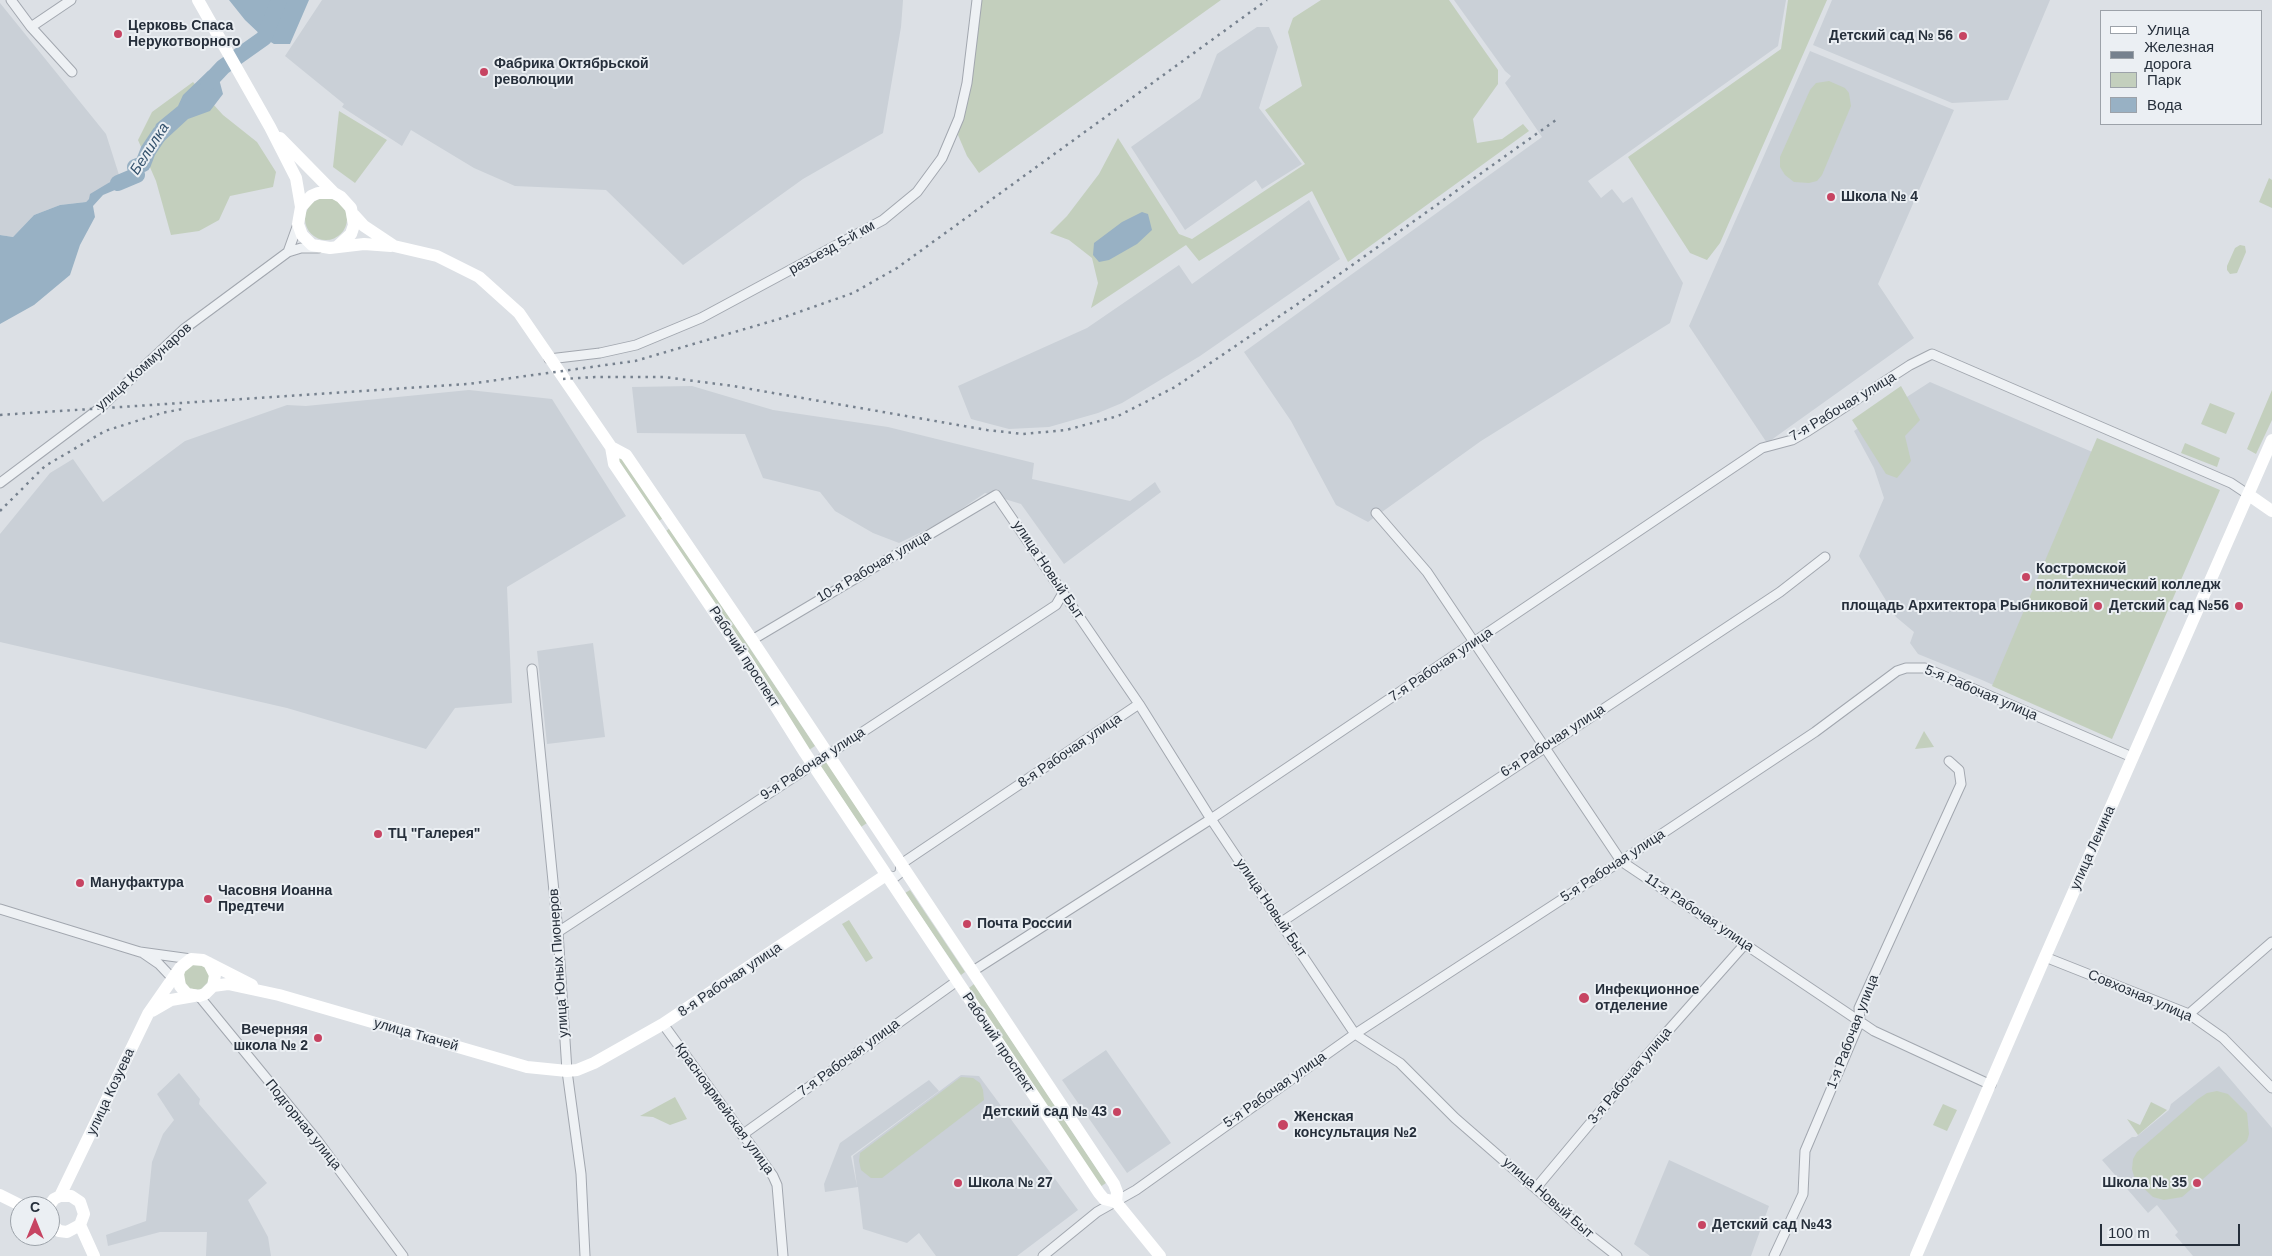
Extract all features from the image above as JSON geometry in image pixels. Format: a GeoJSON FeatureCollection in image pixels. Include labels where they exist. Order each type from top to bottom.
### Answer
{"type":"FeatureCollection","features":[{"type":"Feature","properties":{"kind":"street"},"geometry":{"type":"LineString","coordinates":[[11,0],[31,27],[72,72]]}},
{"type":"Feature","properties":{"kind":"street"},"geometry":{"type":"LineString","coordinates":[[31,27],[71,0]]}},
{"type":"Feature","properties":{"kind":"street"},"geometry":{"type":"LineString","coordinates":[[198,0],[246,88],[270,127],[296,178],[301,207],[294,239],[288,252]]}},
{"type":"Feature","properties":{"kind":"street","name":"разъезд 5-й км"},"geometry":{"type":"LineString","coordinates":[[549,359],[600,353],[636,345],[701,318],[883,220],[917,192],[942,158],[959,118],[967,83],[977,0]]}},
{"type":"Feature","properties":{"kind":"street"},"geometry":{"type":"LineString","coordinates":[[270,127],[334,193],[347,202],[354,215],[354,225],[351,234],[338,246]]}},
{"type":"Feature","properties":{"kind":"street"},"geometry":{"type":"LineString","coordinates":[[301,207],[311,196],[318,193],[334,193]]}},
{"type":"Feature","properties":{"kind":"street","name":"Рабочий проспект"},"geometry":{"type":"LineString","coordinates":[[354,215],[364,226],[394,246],[437,256],[479,277],[519,313],[611,447],[614,464],[746,659],[812,764],[1101,1196],[1104,1200],[1116,1202],[1160,1256]]}},
{"type":"Feature","properties":{"kind":"street"},"geometry":{"type":"LineString","coordinates":[[298,224],[307,241],[319,248]]}},
{"type":"Feature","properties":{"kind":"street"},"geometry":{"type":"LineString","coordinates":[[288,252],[301,248],[330,248],[364,244],[394,246]]}},
{"type":"Feature","properties":{"kind":"street","name":"улица Коммунаров"},"geometry":{"type":"LineString","coordinates":[[0,483],[100,408],[184,329],[288,252]]}},
{"type":"Feature","properties":{"kind":"street","name":"7-я Рабочая улица"},"geometry":{"type":"LineString","coordinates":[[973,971],[1211,818],[1762,448],[1792,440],[1910,365],[1932,354],[2231,483],[2249,495]]}},
{"type":"Feature","properties":{"kind":"street","name":"улица Ленина"},"geometry":{"type":"LineString","coordinates":[[1916,1256],[2132,757],[2272,440]]}},
{"type":"Feature","properties":{"kind":"street","name":"Рабочий проспект"},"geometry":{"type":"LineString","coordinates":[[611,447],[626,455],[752,640],[1114,1184],[1117,1192],[1116,1202]]}},
{"type":"Feature","properties":{"kind":"street","name":"10-я Рабочая улица"},"geometry":{"type":"LineString","coordinates":[[752,640],[996,495]]}},
{"type":"Feature","properties":{"kind":"street","name":"улица Новый Быт"},"geometry":{"type":"LineString","coordinates":[[996,495],[1139,704],[1211,818],[1355,1034],[1400,1063],[1455,1118],[1580,1227],[1617,1256]]}},
{"type":"Feature","properties":{"kind":"street"},"geometry":{"type":"LineString","coordinates":[[2249,495],[2272,510]]}},
{"type":"Feature","properties":{"kind":"street","name":"11-я Рабочая улица"},"geometry":{"type":"LineString","coordinates":[[1376,514],[1427,572],[1621,861],[1874,1031],[1990,1085]]}},
{"type":"Feature","properties":{"kind":"street","name":"6-я Рабочая улица"},"geometry":{"type":"LineString","coordinates":[[1280,923],[1780,592],[1824,557]]}},
{"type":"Feature","properties":{"kind":"street","name":"9-я Рабочая улица"},"geometry":{"type":"LineString","coordinates":[[558,932],[1056,605],[1063,593]]}},
{"type":"Feature","properties":{"kind":"street","name":"5-я Рабочая улица"},"geometry":{"type":"LineString","coordinates":[[1043,1256],[1097,1212],[1116,1202],[1355,1034],[1621,861],[1814,732],[1897,671],[1906,668],[1926,668],[2132,757]]}},
{"type":"Feature","properties":{"kind":"street","name":"улица Юных Пионеров"},"geometry":{"type":"LineString","coordinates":[[532,669],[558,932],[567,1071],[581,1174],[585,1256]]}},
{"type":"Feature","properties":{"kind":"street","name":"8-я Рабочая улица"},"geometry":{"type":"LineString","coordinates":[[898,860],[1139,704]]}},
{"type":"Feature","properties":{"kind":"street","name":"1-я Рабочая улица"},"geometry":{"type":"LineString","coordinates":[[1774,1256],[1803,1194],[1805,1151],[1860,1021],[1859,1008],[1961,784],[1959,770],[1949,761]]}},
{"type":"Feature","properties":{"kind":"street"},"geometry":{"type":"LineString","coordinates":[[887,853],[898,860],[900,873],[895,877],[883,871],[881,857],[887,853]]}},
{"type":"Feature","properties":{"kind":"street","name":"8-я Рабочая улица"},"geometry":{"type":"LineString","coordinates":[[567,1071],[594,1063],[663,1024],[883,871]]}},
{"type":"Feature","properties":{"kind":"street"},"geometry":{"type":"LineString","coordinates":[[0,909],[140,952],[203,960],[209,963],[215,975],[213,986],[205,994],[171,1000],[148,1014]]}},
{"type":"Feature","properties":{"kind":"street"},"geometry":{"type":"LineString","coordinates":[[2189,1014],[2272,942]]}},
{"type":"Feature","properties":{"kind":"street","name":"3-я Рабочая улица"},"geometry":{"type":"LineString","coordinates":[[1536,1188],[1659,1041],[1745,944]]}},
{"type":"Feature","properties":{"kind":"street"},"geometry":{"type":"LineString","coordinates":[[140,952],[178,977],[183,991],[196,996]]}},
{"type":"Feature","properties":{"kind":"street","name":"Совхозная улица"},"geometry":{"type":"LineString","coordinates":[[2045,957],[2189,1014],[2223,1038],[2272,1088]]}},
{"type":"Feature","properties":{"kind":"street"},"geometry":{"type":"LineString","coordinates":[[178,977],[191,959]]}},
{"type":"Feature","properties":{"kind":"street","name":"улица Ткачей"},"geometry":{"type":"LineString","coordinates":[[209,963],[266,992]]}},
{"type":"Feature","properties":{"kind":"street","name":"улица Козуева"},"geometry":{"type":"LineString","coordinates":[[56,1196],[74,1170],[148,1014],[178,977]]}},
{"type":"Feature","properties":{"kind":"street","name":"7-я Рабочая улица"},"geometry":{"type":"LineString","coordinates":[[742,1135],[957,981]]}},
{"type":"Feature","properties":{"kind":"street","name":"улица Ткачей"},"geometry":{"type":"LineString","coordinates":[[213,986],[228,984],[266,992],[527,1067],[567,1071]]}},
{"type":"Feature","properties":{"kind":"street","name":"Подгорная улица"},"geometry":{"type":"LineString","coordinates":[[196,996],[317,1140],[403,1256]]}},
{"type":"Feature","properties":{"kind":"street","name":"Красноармейская улица"},"geometry":{"type":"LineString","coordinates":[[663,1024],[775,1180],[783,1256]]}},
{"type":"Feature","properties":{"kind":"street","name":"улица Козуева"},"geometry":{"type":"LineString","coordinates":[[74,1170],[74,1190],[84,1214],[80,1225],[94,1256]]}},
{"type":"Feature","properties":{"kind":"street","name":"улица Козуева"},"geometry":{"type":"LineString","coordinates":[[60,1201],[76,1198]]}},
{"type":"Feature","properties":{"kind":"street"},"geometry":{"type":"LineString","coordinates":[[60,1231],[67,1232],[80,1225]]}},
{"type":"Feature","properties":{"kind":"shaded area"},"geometry":{"type":"Polygon","coordinates":[[[322,0],[903,0],[901,27],[883,133],[803,179],[683,265],[606,190],[515,186],[474,168],[411,130],[402,146],[342,107],[344,104],[285,56],[322,0]]]}},
{"type":"Feature","properties":{"kind":"shaded area"},"geometry":{"type":"Polygon","coordinates":[[[1454,0],[1786,0],[1778,46],[1588,181],[1601,198],[1612,189],[1623,203],[1632,197],[1683,283],[1670,323],[1481,441],[1368,522],[1336,505],[1291,421],[1244,352],[1542,137],[1505,83],[1511,76],[1505,71],[1454,0]]]}},
{"type":"Feature","properties":{"kind":"shaded area","name":"Детский сад № 56"},"geometry":{"type":"Polygon","coordinates":[[[1832,0],[2050,0],[2008,100],[1952,103],[1813,45],[1832,0]]]}},
{"type":"Feature","properties":{"kind":"shaded area"},"geometry":{"type":"Polygon","coordinates":[[[0,3],[106,134],[120,178],[110,182],[86,202],[60,205],[34,215],[13,237],[0,235],[0,3]]]}},
{"type":"Feature","properties":{"kind":"shaded area"},"geometry":{"type":"Polygon","coordinates":[[[1257,27],[1269,27],[1278,47],[1259,108],[1302,164],[1262,189],[1256,180],[1185,230],[1131,147],[1200,98],[1217,54],[1257,27]]]}},
{"type":"Feature","properties":{"kind":"shaded area","name":"Школа № 4"},"geometry":{"type":"Polygon","coordinates":[[[1810,51],[1954,110],[1878,284],[1914,338],[1767,443],[1689,326],[1810,51]]]}},
{"type":"Feature","properties":{"kind":"shaded area"},"geometry":{"type":"Polygon","coordinates":[[[1309,200],[1340,259],[1200,356],[1122,403],[1098,413],[1049,427],[1009,429],[971,419],[958,386],[1087,328],[1179,265],[1192,284],[1309,200]]]}},
{"type":"Feature","properties":{"kind":"shaded area","name":"Костромской политехнический колледж"},"geometry":{"type":"Polygon","coordinates":[[[1930,382],[2213,504],[2112,738],[1982,680],[1918,654],[1910,643],[1914,632],[1896,617],[1859,556],[1884,498],[1874,468],[1854,431],[1930,382]]]}},
{"type":"Feature","properties":{"kind":"shaded area"},"geometry":{"type":"Polygon","coordinates":[[[692,386],[773,410],[888,427],[1034,463],[1032,479],[1130,501],[1155,482],[1161,492],[1064,564],[1021,504],[985,493],[942,522],[899,543],[873,533],[835,511],[820,492],[763,478],[745,434],[637,433],[632,387],[692,386]]]}},
{"type":"Feature","properties":{"kind":"shaded area"},"geometry":{"type":"Polygon","coordinates":[[[469,390],[552,399],[626,516],[507,587],[512,703],[455,708],[426,749],[287,708],[0,642],[0,534],[50,473],[73,459],[103,502],[185,441],[287,405],[306,406],[469,390]]]}},
{"type":"Feature","properties":{"kind":"shaded area"},"geometry":{"type":"Polygon","coordinates":[[[593,643],[605,737],[547,744],[537,651],[593,643]]]}},
{"type":"Feature","properties":{"kind":"shaded area","name":"Детский сад № 43"},"geometry":{"type":"Polygon","coordinates":[[[1106,1050],[1171,1143],[1127,1173],[1062,1080],[1106,1050]]]}},
{"type":"Feature","properties":{"kind":"shaded area","name":"Школа № 35"},"geometry":{"type":"Polygon","coordinates":[[[2219,1066],[2272,1128],[2272,1256],[2193,1256],[2175,1235],[2178,1232],[2157,1205],[2148,1213],[2102,1160],[2132,1137],[2136,1137],[2169,1110],[2171,1104],[2219,1066]]]}},
{"type":"Feature","properties":{"kind":"shaded area"},"geometry":{"type":"Polygon","coordinates":[[[179,1073],[200,1099],[199,1104],[267,1183],[248,1200],[268,1237],[271,1256],[206,1256],[207,1232],[160,1232],[108,1246],[106,1235],[146,1221],[152,1162],[163,1134],[174,1120],[157,1094],[179,1073]]]}},
{"type":"Feature","properties":{"kind":"shaded area","name":"Школа № 27"},"geometry":{"type":"Polygon","coordinates":[[[961,1075],[979,1076],[1078,1210],[1017,1256],[936,1256],[919,1233],[907,1243],[863,1229],[858,1187],[825,1192],[824,1184],[840,1143],[929,1080],[939,1091],[851,1156],[857,1186],[853,1156],[961,1075]]]}},
{"type":"Feature","properties":{"kind":"shaded area","name":"Детский сад №43"},"geometry":{"type":"Polygon","coordinates":[[[1669,1160],[1769,1206],[1751,1256],[1650,1256],[1634,1244],[1669,1160]]]}},
{"type":"Feature","properties":{"kind":"green space"},"geometry":{"type":"Polygon","coordinates":[[[982,0],[1221,0],[979,173],[967,156],[958,135],[982,0]]]}},
{"type":"Feature","properties":{"kind":"green space"},"geometry":{"type":"Polygon","coordinates":[[[1321,0],[1449,0],[1498,70],[1498,84],[1473,119],[1477,143],[1502,139],[1523,124],[1529,131],[1348,262],[1312,191],[1199,261],[1186,245],[1091,308],[1098,283],[1092,258],[1069,240],[1050,233],[1067,216],[1099,174],[1118,138],[1179,234],[1192,239],[1305,164],[1265,110],[1302,86],[1288,32],[1293,18],[1321,0]]]}},
{"type":"Feature","properties":{"kind":"green space"},"geometry":{"type":"Polygon","coordinates":[[[1788,0],[1827,0],[1720,243],[1707,260],[1690,253],[1628,157],[1781,49],[1788,0]]]}},
{"type":"Feature","properties":{"kind":"green space"},"geometry":{"type":"Polygon","coordinates":[[[1829,81],[1845,88],[1849,93],[1851,106],[1822,175],[1817,181],[1809,183],[1794,182],[1785,175],[1780,167],[1780,157],[1810,90],[1816,83],[1829,81]]]}},
{"type":"Feature","properties":{"kind":"green space"},"geometry":{"type":"Polygon","coordinates":[[[193,82],[223,115],[257,142],[276,172],[273,187],[230,196],[219,220],[199,231],[171,235],[156,181],[138,140],[152,112],[193,82]]]}},
{"type":"Feature","properties":{"kind":"green space"},"geometry":{"type":"Polygon","coordinates":[[[339,111],[387,140],[355,183],[333,167],[339,111]]]}},
{"type":"Feature","properties":{"kind":"green space"},"geometry":{"type":"Polygon","coordinates":[[[2269,178],[2272,180],[2272,208],[2259,202],[2269,178]]]}},
{"type":"Feature","properties":{"kind":"green space"},"geometry":{"type":"Polygon","coordinates":[[[326,198],[341,204],[347,219],[341,234],[326,240],[311,234],[305,219],[311,204],[326,198]]]}},
{"type":"Feature","properties":{"kind":"green space"},"geometry":{"type":"Polygon","coordinates":[[[2240,245],[2245,246],[2246,252],[2237,273],[2230,274],[2227,266],[2235,248],[2240,245]]]}},
{"type":"Feature","properties":{"kind":"green space"},"geometry":{"type":"Polygon","coordinates":[[[1901,386],[1920,420],[1905,436],[1911,461],[1897,478],[1886,474],[1852,420],[1901,386]]]}},
{"type":"Feature","properties":{"kind":"green space"},"geometry":{"type":"Polygon","coordinates":[[[2272,390],[2272,420],[2256,454],[2247,449],[2272,390]]]}},
{"type":"Feature","properties":{"kind":"green space"},"geometry":{"type":"Polygon","coordinates":[[[2210,403],[2235,413],[2226,434],[2201,424],[2210,403]]]}},
{"type":"Feature","properties":{"kind":"green space","name":"площадь Архитектора Рыбниковой"},"geometry":{"type":"Polygon","coordinates":[[[2097,438],[2220,490],[2112,739],[1992,686],[2097,438]]]}},
{"type":"Feature","properties":{"kind":"green space"},"geometry":{"type":"Polygon","coordinates":[[[2185,443],[2220,458],[2217,467],[2181,453],[2185,443]]]}},
{"type":"Feature","properties":{"kind":"green space"},"geometry":{"type":"Polygon","coordinates":[[[622,457],[663,518],[659,521],[618,460],[622,457]]]}},
{"type":"Feature","properties":{"kind":"green space"},"geometry":{"type":"Polygon","coordinates":[[[670,528],[815,746],[809,750],[666,531],[670,528]]]}},
{"type":"Feature","properties":{"kind":"green space"},"geometry":{"type":"Polygon","coordinates":[[[1924,731],[1934,747],[1915,749],[1924,731]]]}},
{"type":"Feature","properties":{"kind":"green space"},"geometry":{"type":"Polygon","coordinates":[[[826,761],[867,823],[861,827],[820,765],[826,761]]]}},
{"type":"Feature","properties":{"kind":"green space"},"geometry":{"type":"Polygon","coordinates":[[[910,890],[965,972],[961,975],[905,893],[910,890]]]}},
{"type":"Feature","properties":{"kind":"green space"},"geometry":{"type":"Polygon","coordinates":[[[849,920],[873,958],[866,962],[842,924],[849,920]]]}},
{"type":"Feature","properties":{"kind":"green space"},"geometry":{"type":"Polygon","coordinates":[[[190,964],[203,965],[209,972],[209,981],[200,990],[187,988],[182,973],[190,964]]]}},
{"type":"Feature","properties":{"kind":"green space"},"geometry":{"type":"Polygon","coordinates":[[[974,984],[1106,1183],[1100,1187],[969,988],[974,984]]]}},
{"type":"Feature","properties":{"kind":"green space"},"geometry":{"type":"Polygon","coordinates":[[[961,1077],[973,1078],[980,1083],[984,1100],[882,1178],[871,1178],[861,1170],[860,1153],[961,1077]]]}},
{"type":"Feature","properties":{"kind":"green space"},"geometry":{"type":"Polygon","coordinates":[[[2217,1091],[2228,1094],[2247,1113],[2249,1134],[2247,1141],[2182,1197],[2164,1200],[2153,1197],[2135,1180],[2132,1169],[2133,1159],[2137,1152],[2198,1099],[2207,1093],[2217,1091]]]}},
{"type":"Feature","properties":{"kind":"green space"},"geometry":{"type":"Polygon","coordinates":[[[675,1097],[687,1119],[670,1125],[653,1117],[640,1116],[675,1097]]]}},
{"type":"Feature","properties":{"kind":"green space"},"geometry":{"type":"Polygon","coordinates":[[[2151,1102],[2167,1110],[2138,1135],[2127,1119],[2140,1125],[2151,1102]]]}},
{"type":"Feature","properties":{"kind":"green space"},"geometry":{"type":"Polygon","coordinates":[[[1943,1104],[1957,1110],[1947,1131],[1933,1125],[1943,1104]]]}},
{"type":"Feature","properties":{"kind":"water"},"geometry":{"type":"Polygon","coordinates":[[[229,0],[309,0],[290,44],[274,44],[264,38],[245,20],[229,0]]]}},
{"type":"Feature","properties":{"kind":"water"},"geometry":{"type":"Polygon","coordinates":[[[221,65],[223,67],[219,79],[223,94],[210,111],[188,119],[163,142],[148,151],[156,124],[178,106],[183,95],[208,71],[221,65]]]}},
{"type":"Feature","properties":{"kind":"water"},"geometry":{"type":"Polygon","coordinates":[[[137,175],[134,182],[103,195],[93,206],[95,217],[80,245],[70,275],[34,305],[0,324],[0,235],[13,237],[34,215],[60,205],[86,202],[90,194],[110,182],[137,175]]]}},
{"type":"Feature","properties":{"kind":"water"},"geometry":{"type":"Polygon","coordinates":[[[1142,212],[1148,214],[1152,230],[1137,244],[1109,260],[1099,262],[1093,255],[1094,243],[1122,222],[1142,212]]]}},
{"type":"Feature","properties":{"kind":"waterway","name":"Белилка"},"geometry":{"type":"LineString","coordinates":[[208,83],[223,67],[264,38],[279,0]]}},
{"type":"Feature","properties":{"kind":"waterway","name":"Белилка"},"geometry":{"type":"LineString","coordinates":[[118,183],[137,175],[135,167],[143,164],[148,151],[160,133]]}},
{"type":"Feature","properties":{"kind":"railway"},"geometry":{"type":"LineString","coordinates":[[0,415],[468,384],[635,361],[779,319],[853,293],[897,268],[1267,0]]}},
{"type":"Feature","properties":{"kind":"railway"},"geometry":{"type":"LineString","coordinates":[[563,379],[664,377],[733,386],[987,430],[1023,434],[1066,430],[1118,416],[1175,387],[1299,303],[1556,120]]}},
{"type":"Feature","properties":{"kind":"railway"},"geometry":{"type":"LineString","coordinates":[[0,511],[45,466],[105,431],[162,413],[182,409]]}},
{"type":"Feature","properties":{"kind":"place","name":"Церковь Спаса Нерукотворного"},"geometry":{"type":"Point","coordinates":[118,34]}},
{"type":"Feature","properties":{"kind":"place","name":"Детский сад № 56"},"geometry":{"type":"Point","coordinates":[1963,36]}},
{"type":"Feature","properties":{"kind":"place","name":"Фабрика Октябрьской революции"},"geometry":{"type":"Point","coordinates":[484,72]}},
{"type":"Feature","properties":{"kind":"place","name":"Школа № 4"},"geometry":{"type":"Point","coordinates":[1831,197]}},
{"type":"Feature","properties":{"kind":"place","name":"Костромской политехнический колледж"},"geometry":{"type":"Point","coordinates":[2026,577]}},
{"type":"Feature","properties":{"kind":"place","name":"площадь Архитектора Рыбниковой"},"geometry":{"type":"Point","coordinates":[2098,606]}},
{"type":"Feature","properties":{"kind":"place","name":"Детский сад №56"},"geometry":{"type":"Point","coordinates":[2239,606]}},
{"type":"Feature","properties":{"kind":"place","name":"ТЦ \"Галерея\""},"geometry":{"type":"Point","coordinates":[378,834]}},
{"type":"Feature","properties":{"kind":"place","name":"Мануфактура"},"geometry":{"type":"Point","coordinates":[80,883]}},
{"type":"Feature","properties":{"kind":"place","name":"Часовня Иоанна Предтечи"},"geometry":{"type":"Point","coordinates":[208,899]}},
{"type":"Feature","properties":{"kind":"place","name":"Почта России"},"geometry":{"type":"Point","coordinates":[967,924]}},
{"type":"Feature","properties":{"kind":"place","name":"Инфекционное отделение"},"geometry":{"type":"Point","coordinates":[1584,998]}},
{"type":"Feature","properties":{"kind":"place","name":"Вечерняя школа № 2"},"geometry":{"type":"Point","coordinates":[318,1038]}},
{"type":"Feature","properties":{"kind":"place","name":"Детский сад № 43"},"geometry":{"type":"Point","coordinates":[1117,1112]}},
{"type":"Feature","properties":{"kind":"place","name":"Женская консультация №2"},"geometry":{"type":"Point","coordinates":[1283,1125]}},
{"type":"Feature","properties":{"kind":"place","name":"Школа № 27"},"geometry":{"type":"Point","coordinates":[958,1183]}},
{"type":"Feature","properties":{"kind":"place","name":"Школа № 35"},"geometry":{"type":"Point","coordinates":[2197,1183]}},
{"type":"Feature","properties":{"kind":"place","name":"Детский сад №43"},"geometry":{"type":"Point","coordinates":[1702,1225]}}]}
